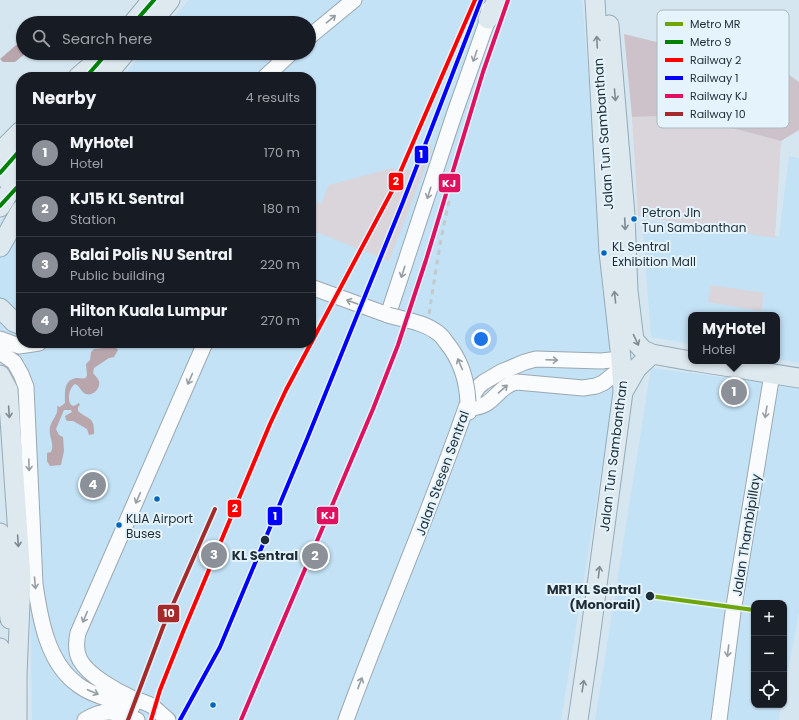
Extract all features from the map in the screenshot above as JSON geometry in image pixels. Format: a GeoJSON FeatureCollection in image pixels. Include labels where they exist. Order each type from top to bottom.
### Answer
{"type":"FeatureCollection","features":[{"type":"Feature","properties":{"kind":"main road"},"geometry":{"type":"LineString","coordinates":[[139,16],[152,0]]}},
{"type":"Feature","properties":{"kind":"main road"},"geometry":{"type":"LineString","coordinates":[[156,16],[170,0]]}},
{"type":"Feature","properties":{"kind":"main road"},"geometry":{"type":"LineString","coordinates":[[488,20],[497,0]]}},
{"type":"Feature","properties":{"kind":"main road","name":"Jalan Tun Sambanthan"},"geometry":{"type":"LineString","coordinates":[[578,720],[623,392],[622,363],[610,252],[595,0]]}},
{"type":"Feature","properties":{"kind":"main road","name":"Jalan Tun Sambanthan"},"geometry":{"type":"LineString","coordinates":[[607,0],[625,216],[628,291],[633,336],[634,340],[643,350],[652,354]]}},
{"type":"Feature","properties":{"kind":"main road"},"geometry":{"type":"LineString","coordinates":[[84,72],[99,60]]}},
{"type":"Feature","properties":{"kind":"main road"},"geometry":{"type":"LineString","coordinates":[[91,72],[101,60]]}},
{"type":"Feature","properties":{"kind":"main road"},"geometry":{"type":"LineString","coordinates":[[108,72],[119,60]]}},
{"type":"Feature","properties":{"kind":"main road"},"geometry":{"type":"LineString","coordinates":[[0,152],[16,136]]}},
{"type":"Feature","properties":{"kind":"main road"},"geometry":{"type":"LineString","coordinates":[[0,177],[16,158]]}},
{"type":"Feature","properties":{"kind":"main road"},"geometry":{"type":"LineString","coordinates":[[0,207],[16,181]]}},
{"type":"Feature","properties":{"kind":"main road"},"geometry":{"type":"LineString","coordinates":[[0,247],[16,218]]}},
{"type":"Feature","properties":{"kind":"main road"},"geometry":{"type":"LineString","coordinates":[[0,308],[16,323]]}},
{"type":"Feature","properties":{"kind":"main road"},"geometry":{"type":"LineString","coordinates":[[623,392],[637,368],[652,354],[688,360]]}},
{"type":"Feature","properties":{"kind":"main road"},"geometry":{"type":"LineString","coordinates":[[710,364],[799,378]]}},
{"type":"Feature","properties":{"kind":"main road"},"geometry":{"type":"LineString","coordinates":[[0,375],[8,390],[21,579],[17,675],[18,720]]}},
{"type":"Feature","properties":{"kind":"main road"},"geometry":{"type":"LineString","coordinates":[[0,533],[17,675]]}},
{"type":"Feature","properties":{"kind":"main road"},"geometry":{"type":"LineString","coordinates":[[0,648],[1,720]]}},
{"type":"Feature","properties":{"kind":"main road"},"geometry":{"type":"LineString","coordinates":[[0,648],[6,664],[10,720]]}},
{"type":"Feature","properties":{"kind":"street"},"geometry":{"type":"LineString","coordinates":[[316,31],[354,0]]}},
{"type":"Feature","properties":{"kind":"street"},"geometry":{"type":"LineString","coordinates":[[388,316],[454,115],[488,20],[489,0]]}},
{"type":"Feature","properties":{"kind":"street"},"geometry":{"type":"LineString","coordinates":[[270,72],[283,60]]}},
{"type":"Feature","properties":{"kind":"street","name":"Jalan Stesen Sentral"},"geometry":{"type":"LineString","coordinates":[[316,289],[388,316],[420,323],[438,333],[452,349],[460,364],[467,387],[469,408],[455,439],[409,561],[368,660],[346,720]]}},
{"type":"Feature","properties":{"kind":"street"},"geometry":{"type":"LineString","coordinates":[[0,339],[16,345]]}},
{"type":"Feature","properties":{"kind":"street"},"geometry":{"type":"LineString","coordinates":[[168,720],[151,706],[116,690],[92,674],[80,661],[76,642],[90,606],[204,348]]}},
{"type":"Feature","properties":{"kind":"street"},"geometry":{"type":"LineString","coordinates":[[0,352],[14,362],[26,387],[35,584],[44,630],[59,664],[68,675],[78,684],[90,691],[137,714]]}},
{"type":"Feature","properties":{"kind":"street"},"geometry":{"type":"LineString","coordinates":[[530,360],[601,361],[622,363],[603,383],[596,386],[583,388],[517,382],[506,386],[486,405],[469,408],[474,393],[484,382],[514,366],[530,360]]}},
{"type":"Feature","properties":{"kind":"street","name":"Jalan Thambipillay"},"geometry":{"type":"LineString","coordinates":[[719,720],[733,612],[772,374]]}},
{"type":"Feature","properties":{"kind":"street"},"geometry":{"type":"LineString","coordinates":[[85,720],[104,712],[116,712],[137,714],[168,720]]}},
{"type":"Feature","properties":{"kind":"shaded area","name":"KL Sentral"},"geometry":{"type":"Polygon","coordinates":[[[189,0],[582,0],[615,386],[561,720],[32,720],[30,592],[17,386],[0,333],[0,223],[6,209],[16,197],[16,348],[316,348],[316,72],[126,72],[137,60],[316,60],[316,16],[175,16],[189,0]]]}},
{"type":"Feature","properties":{"kind":"shaded area"},"geometry":{"type":"Polygon","coordinates":[[[624,34],[657,42],[657,116],[632,117],[624,34]]]}},
{"type":"Feature","properties":{"kind":"shaded area"},"geometry":{"type":"Polygon","coordinates":[[[16,45],[16,60],[17,60],[15,62],[3,62],[0,59],[16,45]]]}},
{"type":"Feature","properties":{"kind":"shaded area"},"geometry":{"type":"Polygon","coordinates":[[[789,75],[799,82],[799,130],[781,141],[732,128],[789,128],[789,75]]]}},
{"type":"Feature","properties":{"kind":"shaded area"},"geometry":{"type":"Polygon","coordinates":[[[657,116],[657,128],[732,128],[781,141],[775,238],[638,216],[632,117],[657,116]]]}},
{"type":"Feature","properties":{"kind":"shaded area"},"geometry":{"type":"Polygon","coordinates":[[[426,142],[431,145],[432,150],[389,261],[316,232],[316,202],[321,204],[329,185],[393,168],[397,173],[415,168],[426,142]]]}},
{"type":"Feature","properties":{"kind":"shaded area"},"geometry":{"type":"Polygon","coordinates":[[[789,156],[799,158],[799,363],[780,360],[780,312],[688,312],[688,343],[651,337],[642,220],[779,236],[789,156]]]}},
{"type":"Feature","properties":{"kind":"shaded area"},"geometry":{"type":"Polygon","coordinates":[[[711,285],[764,293],[761,311],[708,302],[711,285]]]}},
{"type":"Feature","properties":{"kind":"shaded area"},"geometry":{"type":"Polygon","coordinates":[[[116,348],[118,350],[114,357],[109,358],[94,368],[93,373],[99,381],[97,390],[92,394],[87,394],[75,384],[71,388],[69,394],[71,405],[74,406],[79,403],[80,405],[78,407],[78,411],[92,421],[94,434],[89,435],[87,429],[73,421],[66,420],[65,416],[72,412],[71,410],[64,410],[56,429],[59,435],[63,437],[64,451],[61,465],[50,466],[47,461],[47,453],[51,452],[52,449],[50,427],[56,414],[57,406],[60,407],[65,403],[66,388],[69,381],[76,378],[86,378],[86,364],[90,360],[91,352],[94,349],[116,348]]]}},
{"type":"Feature","properties":{"kind":"shaded area"},"geometry":{"type":"Polygon","coordinates":[[[651,368],[799,387],[799,613],[787,675],[787,600],[751,600],[751,708],[781,708],[779,720],[595,720],[651,368]]]}},
{"type":"Feature","properties":{"kind":"railway"},"geometry":{"type":"LineString","coordinates":[[429,314],[440,244],[450,196]]}},
{"type":"Feature","properties":{"kind":"metro line","name":"9"},"geometry":{"type":"LineString","coordinates":[[140,16],[154,0]]}},
{"type":"Feature","properties":{"kind":"metro line","name":"9"},"geometry":{"type":"LineString","coordinates":[[90,72],[101,60]]}},
{"type":"Feature","properties":{"kind":"metro line","name":"9"},"geometry":{"type":"LineString","coordinates":[[0,173],[16,155]]}},
{"type":"Feature","properties":{"kind":"metro line","name":"9"},"geometry":{"type":"LineString","coordinates":[[0,206],[16,188]]}},
{"type":"Feature","properties":{"kind":"metro line","name":"MR"},"geometry":{"type":"LineString","coordinates":[[650,596],[751,610]]}},
{"type":"Feature","properties":{"kind":"rail line","name":"2"},"geometry":{"type":"LineString","coordinates":[[316,334],[392,191],[475,0]]}},
{"type":"Feature","properties":{"kind":"rail line","name":"1"},"geometry":{"type":"LineString","coordinates":[[180,720],[220,647],[307,439],[403,202],[481,0]]}},
{"type":"Feature","properties":{"kind":"rail line","name":"KJ"},"geometry":{"type":"LineString","coordinates":[[241,720],[373,409],[398,345],[426,260],[483,72],[508,0]]}},
{"type":"Feature","properties":{"kind":"rail line","name":"2"},"geometry":{"type":"LineString","coordinates":[[151,720],[160,690],[183,632],[270,424],[308,348]]}},
{"type":"Feature","properties":{"kind":"rail line","name":"10"},"geometry":{"type":"LineString","coordinates":[[128,720],[163,627],[215,509]]}},
{"type":"Feature","properties":{"kind":"place","name":"Petron Jln Tun Sambanthan"},"geometry":{"type":"Point","coordinates":[634,219]}},
{"type":"Feature","properties":{"kind":"place","name":"KL Sentral Exhibition Mall"},"geometry":{"type":"Point","coordinates":[604,253]}},
{"type":"Feature","properties":{"kind":"place","name":"MyHotel"},"geometry":{"type":"Point","coordinates":[734,392]}},
{"type":"Feature","properties":{"kind":"place","name":"Hilton Kuala Lumpur"},"geometry":{"type":"Point","coordinates":[93,485]}},
{"type":"Feature","properties":{"kind":"place","name":"KLIA Airport Buses"},"geometry":{"type":"Point","coordinates":[119,525]}},
{"type":"Feature","properties":{"kind":"place","name":"KL Sentral"},"geometry":{"type":"Point","coordinates":[265,540]}},
{"type":"Feature","properties":{"kind":"place","name":"Balai Polis NU Sentral"},"geometry":{"type":"Point","coordinates":[214,555]}},
{"type":"Feature","properties":{"kind":"place","name":"KJ15 KL Sentral"},"geometry":{"type":"Point","coordinates":[315,556]}},
{"type":"Feature","properties":{"kind":"place","name":"MR1 KL Sentral (Monorail)"},"geometry":{"type":"Point","coordinates":[650,596]}}]}
